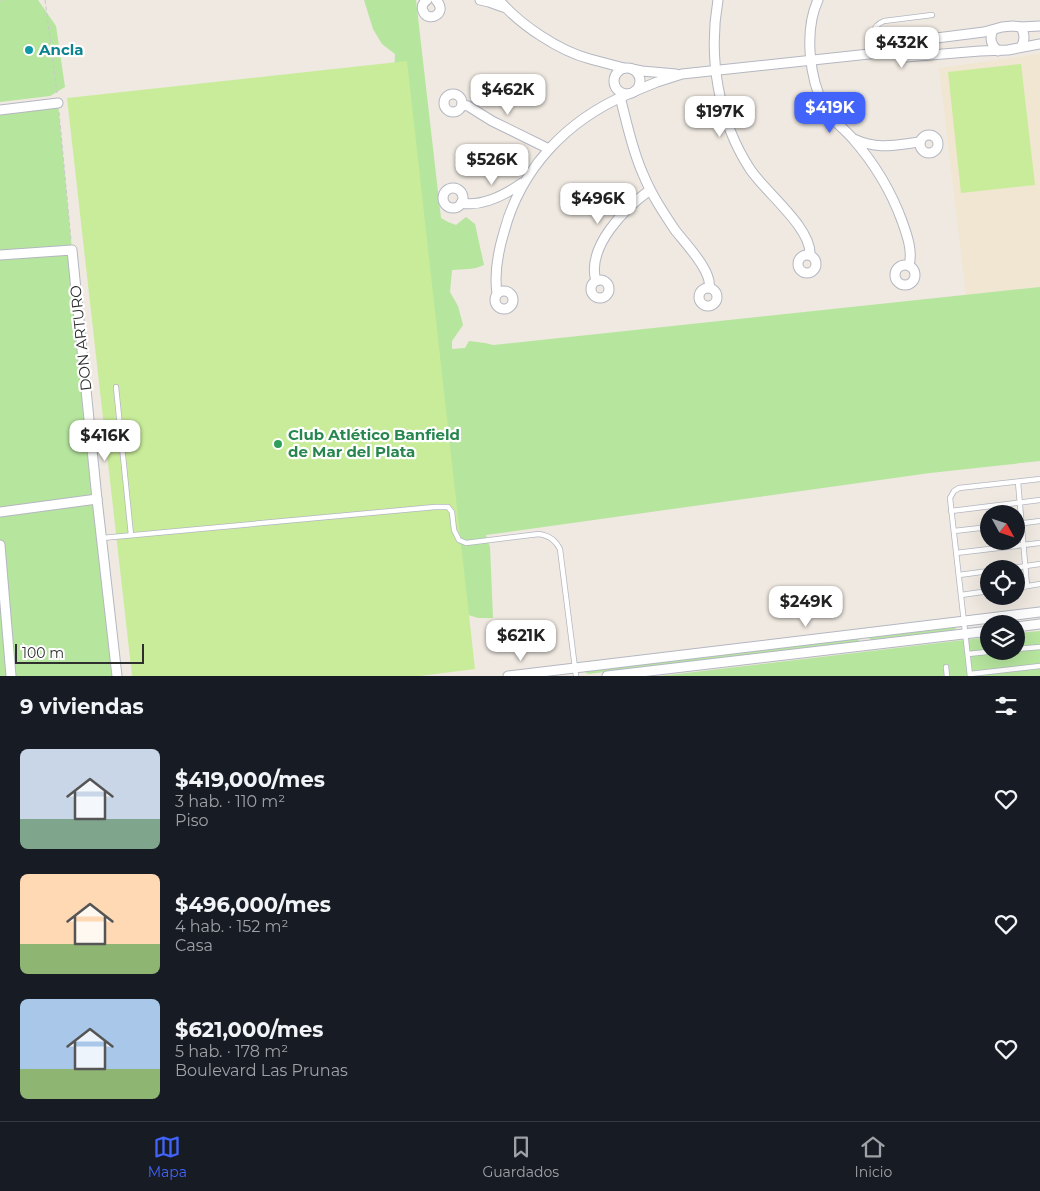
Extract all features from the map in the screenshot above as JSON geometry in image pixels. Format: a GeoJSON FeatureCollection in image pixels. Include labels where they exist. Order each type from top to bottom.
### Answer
{"type":"FeatureCollection","features":[{"type":"Feature","properties":{"kind":"street"},"geometry":{"type":"LineString","coordinates":[[427,0],[423,4],[422,10],[431,17],[440,11],[440,5],[437,0]]}},
{"type":"Feature","properties":{"kind":"street"},"geometry":{"type":"LineString","coordinates":[[480,0],[506,8]]}},
{"type":"Feature","properties":{"kind":"street"},"geometry":{"type":"LineString","coordinates":[[499,0],[520,21],[548,40],[576,54],[590,60],[642,71],[682,74],[898,51]]}},
{"type":"Feature","properties":{"kind":"street"},"geometry":{"type":"LineString","coordinates":[[718,0],[714,43],[722,107],[734,140],[750,170],[799,226],[808,244],[810,255]]}},
{"type":"Feature","properties":{"kind":"street"},"geometry":{"type":"LineString","coordinates":[[818,0],[810,31],[811,60],[817,87],[824,107],[837,124],[852,138],[876,170],[893,198],[905,228],[911,256],[908,266]]}},
{"type":"Feature","properties":{"kind":"street"},"geometry":{"type":"LineString","coordinates":[[898,51],[901,44],[905,42],[1013,26],[1040,26]]}},
{"type":"Feature","properties":{"kind":"street"},"geometry":{"type":"LineString","coordinates":[[1021,27],[1024,34],[1024,41],[1021,47]]}},
{"type":"Feature","properties":{"kind":"street"},"geometry":{"type":"LineString","coordinates":[[993,30],[990,35],[990,41],[998,51]]}},
{"type":"Feature","properties":{"kind":"street"},"geometry":{"type":"LineString","coordinates":[[938,38],[939,54]]}},
{"type":"Feature","properties":{"kind":"street"},"geometry":{"type":"LineString","coordinates":[[898,51],[901,56],[906,57],[998,51],[1040,44]]}},
{"type":"Feature","properties":{"kind":"street"},"geometry":{"type":"LineString","coordinates":[[595,60],[606,68],[620,92],[627,94]]}},
{"type":"Feature","properties":{"kind":"street"},"geometry":{"type":"LineString","coordinates":[[609,103],[613,98],[614,78],[618,72],[628,69],[637,74],[640,80],[639,84],[627,94]]}},
{"type":"Feature","properties":{"kind":"street"},"geometry":{"type":"LineString","coordinates":[[497,293],[496,269],[507,219],[524,182],[550,149],[571,128],[609,103],[657,82],[682,74]]}},
{"type":"Feature","properties":{"kind":"street"},"geometry":{"type":"LineString","coordinates":[[627,94],[632,145],[642,172],[665,215],[704,268],[710,280],[709,288]]}},
{"type":"Feature","properties":{"kind":"street"},"geometry":{"type":"LineString","coordinates":[[0,110],[58,103]]}},
{"type":"Feature","properties":{"kind":"street"},"geometry":{"type":"LineString","coordinates":[[462,105],[468,106],[550,149]]}},
{"type":"Feature","properties":{"kind":"street"},"geometry":{"type":"LineString","coordinates":[[852,138],[876,146],[886,147],[920,142]]}},
{"type":"Feature","properties":{"kind":"street"},"geometry":{"type":"LineString","coordinates":[[461,203],[468,204],[489,200],[510,192],[524,182]]}},
{"type":"Feature","properties":{"kind":"street"},"geometry":{"type":"LineString","coordinates":[[596,281],[594,274],[595,262],[609,230],[630,205],[650,190]]}},
{"type":"Feature","properties":{"kind":"street"},"geometry":{"type":"LineString","coordinates":[[0,255],[72,250]]}},
{"type":"Feature","properties":{"kind":"street","name":"DON ARTURO"},"geometry":{"type":"LineString","coordinates":[[72,250],[117,676]]}},
{"type":"Feature","properties":{"kind":"street"},"geometry":{"type":"LineString","coordinates":[[0,512],[97,499]]}},
{"type":"Feature","properties":{"kind":"street"},"geometry":{"type":"LineString","coordinates":[[0,545],[11,676]]}},
{"type":"Feature","properties":{"kind":"street"},"geometry":{"type":"LineString","coordinates":[[508,676],[539,672],[575,672],[863,633],[1040,612]]}},
{"type":"Feature","properties":{"kind":"street"},"geometry":{"type":"LineString","coordinates":[[1025,626],[1040,624]]}},
{"type":"Feature","properties":{"kind":"street"},"geometry":{"type":"LineString","coordinates":[[606,676],[980,632]]}},
{"type":"Feature","properties":{"kind":"street"},"geometry":{"type":"LineString","coordinates":[[863,633],[864,645]]}},
{"type":"Feature","properties":{"kind":"lane"},"geometry":{"type":"LineString","coordinates":[[874,54],[872,35],[873,30],[879,23],[932,15]]}},
{"type":"Feature","properties":{"kind":"lane"},"geometry":{"type":"LineString","coordinates":[[116,387],[131,535]]}},
{"type":"Feature","properties":{"kind":"lane"},"geometry":{"type":"LineString","coordinates":[[1040,479],[959,488],[954,491],[950,498],[970,675],[1040,666]]}},
{"type":"Feature","properties":{"kind":"lane"},"geometry":{"type":"LineString","coordinates":[[1018,482],[1020,503]]}},
{"type":"Feature","properties":{"kind":"lane"},"geometry":{"type":"LineString","coordinates":[[951,511],[1040,500]]}},
{"type":"Feature","properties":{"kind":"lane"},"geometry":{"type":"LineString","coordinates":[[102,538],[448,507],[452,512],[454,530],[459,540],[466,543],[540,534],[552,538],[556,543],[560,549],[575,672]]}},
{"type":"Feature","properties":{"kind":"lane"},"geometry":{"type":"LineString","coordinates":[[1025,523],[1040,521]]}},
{"type":"Feature","properties":{"kind":"lane"},"geometry":{"type":"LineString","coordinates":[[954,531],[980,528]]}},
{"type":"Feature","properties":{"kind":"lane"},"geometry":{"type":"LineString","coordinates":[[1025,545],[1040,543]]}},
{"type":"Feature","properties":{"kind":"lane"},"geometry":{"type":"LineString","coordinates":[[956,552],[980,550]]}},
{"type":"Feature","properties":{"kind":"lane"},"geometry":{"type":"LineString","coordinates":[[1040,564],[1025,566],[1027,586],[1040,584]]}},
{"type":"Feature","properties":{"kind":"lane"},"geometry":{"type":"LineString","coordinates":[[959,575],[980,572]]}},
{"type":"Feature","properties":{"kind":"lane"},"geometry":{"type":"LineString","coordinates":[[961,595],[980,592]]}},
{"type":"Feature","properties":{"kind":"lane"},"geometry":{"type":"LineString","coordinates":[[1025,648],[1040,647]]}},
{"type":"Feature","properties":{"kind":"lane"},"geometry":{"type":"LineString","coordinates":[[968,654],[980,653]]}},
{"type":"Feature","properties":{"kind":"lane"},"geometry":{"type":"LineString","coordinates":[[946,667],[947,676]]}},
{"type":"Feature","properties":{"kind":"path"},"geometry":{"type":"LineString","coordinates":[[45,0],[58,103],[72,250]]}},
{"type":"Feature","properties":{"kind":"shaded area"},"geometry":{"type":"Polygon","coordinates":[[[1040,54],[1040,287],[966,295],[939,68],[1040,54]]]}},
{"type":"Feature","properties":{"kind":"green space"},"geometry":{"type":"Polygon","coordinates":[[[0,0],[38,0],[56,26],[65,87],[50,96],[0,102],[0,0]]]}},
{"type":"Feature","properties":{"kind":"green space"},"geometry":{"type":"Polygon","coordinates":[[[364,0],[416,0],[441,218],[456,225],[466,217],[475,224],[484,265],[473,269],[452,270],[450,292],[458,306],[463,325],[452,341],[452,349],[465,348],[469,341],[493,345],[1040,287],[1040,461],[930,473],[486,535],[490,547],[493,618],[478,618],[465,614],[394,77],[395,54],[382,44],[373,29],[364,0]]]}},
{"type":"Feature","properties":{"kind":"green space","name":"Club Atlético Banfield de Mar del Plata"},"geometry":{"type":"Polygon","coordinates":[[[407,61],[475,669],[420,676],[132,676],[67,98],[407,61]]]}},
{"type":"Feature","properties":{"kind":"green space"},"geometry":{"type":"Polygon","coordinates":[[[1021,64],[1035,185],[961,193],[948,72],[1021,64]]]}},
{"type":"Feature","properties":{"kind":"green space"},"geometry":{"type":"Polygon","coordinates":[[[58,103],[118,676],[0,676],[0,111],[58,103]]]}},
{"type":"Feature","properties":{"kind":"green space"},"geometry":{"type":"Polygon","coordinates":[[[955,626],[954,631],[872,641],[869,638],[870,636],[955,626]]]}},
{"type":"Feature","properties":{"kind":"green space"},"geometry":{"type":"Polygon","coordinates":[[[1040,631],[1040,676],[660,676],[980,638],[980,660],[1025,660],[1025,632],[1040,631]]]}},
{"type":"Feature","properties":{"kind":"green space"},"geometry":{"type":"Polygon","coordinates":[[[858,638],[857,642],[588,674],[585,672],[586,671],[858,638]]]}},
{"type":"Feature","properties":{"kind":"place","name":"Ancla"},"geometry":{"type":"Point","coordinates":[29,50]}},
{"type":"Feature","properties":{"kind":"place","name":"Club Atlético Banfield de Mar del Plata"},"geometry":{"type":"Point","coordinates":[278,444]}}]}
